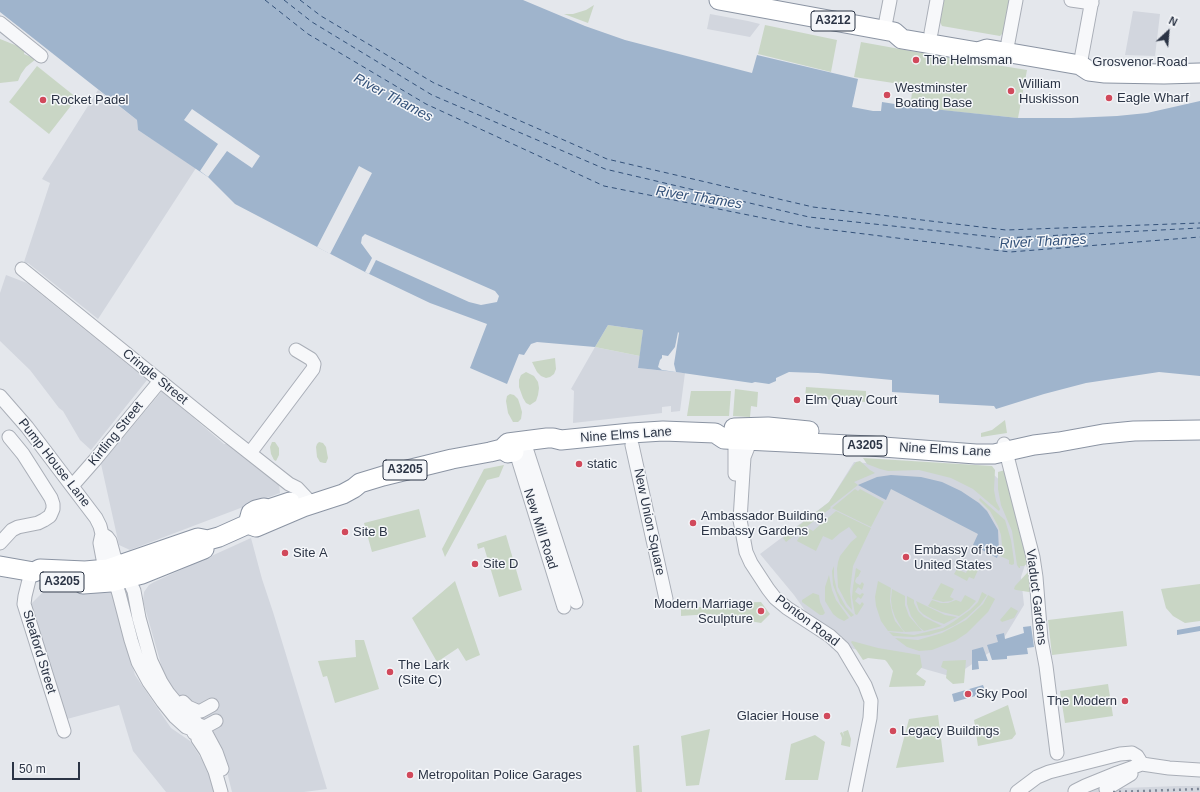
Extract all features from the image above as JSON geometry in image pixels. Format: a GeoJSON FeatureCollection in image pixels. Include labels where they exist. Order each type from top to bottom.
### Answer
{"type":"FeatureCollection","features":[{"type":"Feature","properties":{"kind":"highway","name":"Grosvenor Road"},"geometry":{"type":"LineString","coordinates":[[719,0],[889,32],[902,39],[978,52],[987,49],[1080,65],[1089,71],[1105,73],[1200,73]]}},
{"type":"Feature","properties":{"kind":"highway","name":"Grosvenor Road"},"geometry":{"type":"LineString","coordinates":[[889,32],[904,28],[980,42],[987,49]]}},
{"type":"Feature","properties":{"kind":"highway","name":"Grosvenor Road"},"geometry":{"type":"LineString","coordinates":[[1080,65],[1090,61],[1152,64],[1200,61]]}},
{"type":"Feature","properties":{"kind":"highway","name":"Nine Elms Lane"},"geometry":{"type":"LineString","coordinates":[[1004,447],[1094,428],[1200,422]]}},
{"type":"Feature","properties":{"kind":"highway","name":"Nine Elms Lane"},"geometry":{"type":"LineString","coordinates":[[515,451],[508,443],[554,438],[561,440],[648,432],[714,433],[723,428],[742,433],[772,427],[917,441],[1004,447],[1059,442],[1103,434],[1134,431],[1200,430]]}},
{"type":"Feature","properties":{"kind":"highway","name":"Nine Elms Lane"},"geometry":{"type":"LineString","coordinates":[[301,498],[344,482],[351,481],[360,483],[382,476],[452,459],[556,445],[561,440]]}},
{"type":"Feature","properties":{"kind":"highway","name":"A3205"},"geometry":{"type":"LineString","coordinates":[[0,566],[32,572],[41,580],[85,584],[102,583],[118,573],[146,573],[205,548],[208,540],[248,524],[251,513],[256,510],[264,508],[269,509],[301,498]]}},
{"type":"Feature","properties":{"kind":"street"},"geometry":{"type":"LineString","coordinates":[[889,32],[890,0]]}},
{"type":"Feature","properties":{"kind":"street"},"geometry":{"type":"LineString","coordinates":[[931,33],[937,0]]}},
{"type":"Feature","properties":{"kind":"street"},"geometry":{"type":"LineString","coordinates":[[1006,53],[1016,0]]}},
{"type":"Feature","properties":{"kind":"street"},"geometry":{"type":"LineString","coordinates":[[1071,0],[1092,2],[1080,65]]}},
{"type":"Feature","properties":{"kind":"street"},"geometry":{"type":"LineString","coordinates":[[0,23],[41,56]]}},
{"type":"Feature","properties":{"kind":"street","name":"Cringle Street"},"geometry":{"type":"LineString","coordinates":[[22,269],[250,453],[301,498]]}},
{"type":"Feature","properties":{"kind":"street"},"geometry":{"type":"LineString","coordinates":[[250,453],[313,369],[314,364],[312,359],[296,350]]}},
{"type":"Feature","properties":{"kind":"street","name":"Kirtling Street"},"geometry":{"type":"LineString","coordinates":[[72,486],[160,380]]}},
{"type":"Feature","properties":{"kind":"street","name":"Pump House Lane"},"geometry":{"type":"LineString","coordinates":[[0,396],[27,427],[93,513],[100,526],[102,534],[100,543],[103,560],[118,573]]}},
{"type":"Feature","properties":{"kind":"street","name":"Ponton Road"},"geometry":{"type":"LineString","coordinates":[[742,433],[744,457],[740,520],[746,552],[756,572],[768,589],[786,608],[821,629],[843,648],[865,685],[871,701],[870,718],[855,792]]}},
{"type":"Feature","properties":{"kind":"street"},"geometry":{"type":"LineString","coordinates":[[0,543],[12,530],[44,520],[50,516],[53,509],[51,498],[23,454],[9,438]]}},
{"type":"Feature","properties":{"kind":"street","name":"New Union Square"},"geometry":{"type":"LineString","coordinates":[[632,445],[666,599]]}},
{"type":"Feature","properties":{"kind":"street","name":"Viaduct Gardens"},"geometry":{"type":"LineString","coordinates":[[1004,447],[1035,568],[1041,639],[1057,753]]}},
{"type":"Feature","properties":{"kind":"street","name":"New Mill Road"},"geometry":{"type":"LineString","coordinates":[[515,451],[570,604]]}},
{"type":"Feature","properties":{"kind":"street","name":"Sleaford Street"},"geometry":{"type":"LineString","coordinates":[[32,572],[24,604],[64,731]]}},
{"type":"Feature","properties":{"kind":"street"},"geometry":{"type":"LineString","coordinates":[[118,573],[136,600],[138,618],[149,655],[161,682],[178,705],[194,720],[198,728],[216,752],[229,792]]}},
{"type":"Feature","properties":{"kind":"street"},"geometry":{"type":"LineString","coordinates":[[118,573],[119,594],[138,662],[149,682],[175,717],[186,726],[198,728]]}},
{"type":"Feature","properties":{"kind":"street"},"geometry":{"type":"LineString","coordinates":[[161,682],[192,710],[214,712],[198,728],[198,739],[206,751],[215,771],[221,792]]}},
{"type":"Feature","properties":{"kind":"street"},"geometry":{"type":"LineString","coordinates":[[1017,792],[1037,777],[1049,772],[1128,752],[1137,756],[1142,764]]}},
{"type":"Feature","properties":{"kind":"street"},"geometry":{"type":"LineString","coordinates":[[1075,792],[1085,786],[1142,764],[1200,770]]}},
{"type":"Feature","properties":{"kind":"street"},"geometry":{"type":"LineString","coordinates":[[1106,789],[1131,774],[1156,766]]}},
{"type":"Feature","properties":{"kind":"shaded area"},"geometry":{"type":"Polygon","coordinates":[[[1133,11],[1160,14],[1155,56],[1125,55],[1133,11]]]}},
{"type":"Feature","properties":{"kind":"shaded area"},"geometry":{"type":"Polygon","coordinates":[[[710,14],[760,24],[750,37],[707,29],[710,14]]]}},
{"type":"Feature","properties":{"kind":"shaded area"},"geometry":{"type":"Polygon","coordinates":[[[98,90],[137,120],[138,130],[196,168],[98,319],[28,263],[23,265],[50,183],[42,179],[98,90]]]}},
{"type":"Feature","properties":{"kind":"shaded area"},"geometry":{"type":"Polygon","coordinates":[[[6,275],[27,283],[147,380],[91,450],[80,440],[63,411],[59,408],[30,370],[0,341],[0,293],[6,275]]]}},
{"type":"Feature","properties":{"kind":"shaded area"},"geometry":{"type":"Polygon","coordinates":[[[595,347],[640,356],[638,368],[685,373],[680,411],[671,412],[671,406],[662,407],[662,413],[573,423],[574,391],[571,389],[595,347]]]}},
{"type":"Feature","properties":{"kind":"shaded area"},"geometry":{"type":"Polygon","coordinates":[[[162,391],[224,444],[227,444],[279,485],[280,493],[130,550],[119,545],[101,464],[162,391]]]}},
{"type":"Feature","properties":{"kind":"shaded area"},"geometry":{"type":"Polygon","coordinates":[[[854,462],[993,474],[1008,488],[1026,562],[1021,577],[1024,605],[999,646],[953,677],[847,647],[811,619],[794,595],[760,554],[829,502],[854,462]]]}},
{"type":"Feature","properties":{"kind":"shaded area"},"geometry":{"type":"Polygon","coordinates":[[[251,538],[262,579],[327,789],[304,792],[232,792],[223,756],[168,689],[143,601],[144,592],[149,585],[154,582],[251,538]]]}},
{"type":"Feature","properties":{"kind":"shaded area"},"geometry":{"type":"Polygon","coordinates":[[[42,593],[112,593],[135,675],[171,728],[190,741],[206,766],[214,792],[166,792],[133,751],[119,705],[67,719],[29,606],[42,593]]]}},
{"type":"Feature","properties":{"kind":"shaded area"},"geometry":{"type":"Polygon","coordinates":[[[1200,786],[1200,792],[1068,792],[1096,789],[1200,786]]]}},
{"type":"Feature","properties":{"kind":"green space"},"geometry":{"type":"Polygon","coordinates":[[[944,0],[1009,0],[1003,33],[1000,36],[942,26],[940,22],[944,0]]]}},
{"type":"Feature","properties":{"kind":"green space"},"geometry":{"type":"Polygon","coordinates":[[[594,5],[588,23],[564,14],[573,14],[586,10],[594,5]]]}},
{"type":"Feature","properties":{"kind":"green space"},"geometry":{"type":"Polygon","coordinates":[[[765,25],[837,40],[831,72],[758,54],[765,25]]]}},
{"type":"Feature","properties":{"kind":"green space"},"geometry":{"type":"Polygon","coordinates":[[[0,39],[25,49],[24,54],[36,59],[26,67],[18,81],[0,83],[0,39]]]}},
{"type":"Feature","properties":{"kind":"green space"},"geometry":{"type":"Polygon","coordinates":[[[861,42],[1027,70],[1018,118],[910,107],[913,86],[854,77],[861,42]]]}},
{"type":"Feature","properties":{"kind":"green space","name":"Rocket Padel"},"geometry":{"type":"Polygon","coordinates":[[[37,66],[77,98],[49,134],[9,102],[37,66]]]}},
{"type":"Feature","properties":{"kind":"green space"},"geometry":{"type":"Polygon","coordinates":[[[608,325],[643,330],[640,356],[595,347],[608,325]]]}},
{"type":"Feature","properties":{"kind":"green space"},"geometry":{"type":"Polygon","coordinates":[[[555,358],[556,369],[554,374],[546,378],[537,372],[532,362],[555,358]]]}},
{"type":"Feature","properties":{"kind":"green space"},"geometry":{"type":"Polygon","coordinates":[[[526,372],[534,376],[538,382],[539,388],[536,401],[530,405],[526,403],[519,387],[521,375],[526,372]]]}},
{"type":"Feature","properties":{"kind":"green space"},"geometry":{"type":"Polygon","coordinates":[[[806,387],[866,391],[866,402],[805,398],[806,387]]]}},
{"type":"Feature","properties":{"kind":"green space"},"geometry":{"type":"Polygon","coordinates":[[[735,389],[758,392],[757,407],[751,406],[750,417],[733,416],[735,389]]]}},
{"type":"Feature","properties":{"kind":"green space"},"geometry":{"type":"Polygon","coordinates":[[[691,391],[731,391],[729,416],[687,416],[691,391]]]}},
{"type":"Feature","properties":{"kind":"green space"},"geometry":{"type":"Polygon","coordinates":[[[510,394],[514,395],[518,399],[522,412],[521,419],[518,422],[513,422],[508,413],[506,401],[507,396],[510,394]]]}},
{"type":"Feature","properties":{"kind":"green space"},"geometry":{"type":"Polygon","coordinates":[[[1005,420],[1007,433],[981,437],[981,433],[992,430],[1005,420]]]}},
{"type":"Feature","properties":{"kind":"green space"},"geometry":{"type":"Polygon","coordinates":[[[272,442],[275,442],[279,448],[279,455],[276,461],[271,454],[270,447],[272,442]]]}},
{"type":"Feature","properties":{"kind":"green space"},"geometry":{"type":"Polygon","coordinates":[[[319,442],[323,443],[326,447],[328,458],[326,463],[320,462],[317,457],[316,447],[319,442]]]}},
{"type":"Feature","properties":{"kind":"green space"},"geometry":{"type":"Polygon","coordinates":[[[863,458],[992,466],[995,470],[994,490],[996,501],[1000,509],[999,511],[973,489],[951,478],[919,470],[888,471],[867,464],[863,458]]]}},
{"type":"Feature","properties":{"kind":"green space"},"geometry":{"type":"Polygon","coordinates":[[[860,461],[875,473],[854,482],[858,485],[806,527],[813,531],[836,511],[871,528],[853,566],[850,591],[852,610],[838,587],[837,569],[840,556],[857,537],[849,527],[832,540],[823,536],[816,551],[797,541],[805,527],[786,542],[783,538],[829,502],[852,467],[856,462],[860,461]]]}},
{"type":"Feature","properties":{"kind":"green space"},"geometry":{"type":"Polygon","coordinates":[[[504,465],[499,477],[487,480],[445,557],[442,549],[484,469],[504,465]]]}},
{"type":"Feature","properties":{"kind":"green space"},"geometry":{"type":"Polygon","coordinates":[[[1005,470],[1028,563],[1024,566],[1020,566],[1020,568],[1017,565],[1012,531],[1001,505],[998,489],[998,472],[1005,470]]]}},
{"type":"Feature","properties":{"kind":"green space"},"geometry":{"type":"Polygon","coordinates":[[[855,489],[858,491],[860,489],[884,502],[871,527],[832,508],[855,489]]]}},
{"type":"Feature","properties":{"kind":"green space"},"geometry":{"type":"Polygon","coordinates":[[[980,498],[1005,520],[1011,540],[1014,561],[1014,564],[1012,565],[1009,564],[1009,560],[1000,556],[1002,545],[998,526],[990,511],[979,500],[980,498]]]}},
{"type":"Feature","properties":{"kind":"green space"},"geometry":{"type":"Polygon","coordinates":[[[419,509],[426,537],[372,552],[364,523],[419,509]]]}},
{"type":"Feature","properties":{"kind":"green space"},"geometry":{"type":"Polygon","coordinates":[[[506,535],[522,590],[499,597],[484,547],[478,549],[477,544],[506,535]]]}},
{"type":"Feature","properties":{"kind":"green space"},"geometry":{"type":"Polygon","coordinates":[[[834,566],[834,577],[837,591],[846,607],[854,615],[851,617],[840,603],[833,585],[832,571],[834,566]]]}},
{"type":"Feature","properties":{"kind":"green space"},"geometry":{"type":"Polygon","coordinates":[[[969,566],[978,570],[974,579],[969,577],[967,581],[954,574],[957,569],[966,573],[969,566]]]}},
{"type":"Feature","properties":{"kind":"green space"},"geometry":{"type":"Polygon","coordinates":[[[856,568],[861,571],[855,581],[856,583],[860,585],[862,582],[864,584],[862,590],[858,587],[855,592],[860,595],[862,593],[864,594],[861,599],[858,597],[855,601],[860,605],[862,602],[864,604],[857,615],[855,614],[852,597],[856,568]]]}},
{"type":"Feature","properties":{"kind":"green space"},"geometry":{"type":"Polygon","coordinates":[[[1028,572],[1030,572],[1031,591],[1029,592],[1014,589],[1015,586],[1028,572]]]}},
{"type":"Feature","properties":{"kind":"green space"},"geometry":{"type":"Polygon","coordinates":[[[829,575],[836,600],[849,618],[844,621],[833,614],[825,601],[825,587],[829,575]]]}},
{"type":"Feature","properties":{"kind":"green space"},"geometry":{"type":"Polygon","coordinates":[[[455,581],[480,655],[466,661],[458,648],[437,662],[412,618],[455,581]]]}},
{"type":"Feature","properties":{"kind":"green space"},"geometry":{"type":"Polygon","coordinates":[[[878,581],[891,588],[890,601],[892,612],[895,621],[904,632],[888,631],[881,621],[876,606],[875,597],[878,581]]]}},
{"type":"Feature","properties":{"kind":"green space"},"geometry":{"type":"Polygon","coordinates":[[[941,583],[954,589],[950,597],[954,599],[943,602],[932,599],[941,583]]]}},
{"type":"Feature","properties":{"kind":"green space"},"geometry":{"type":"Polygon","coordinates":[[[1200,584],[1200,621],[1185,623],[1173,616],[1166,608],[1161,589],[1200,584]]]}},
{"type":"Feature","properties":{"kind":"green space"},"geometry":{"type":"Polygon","coordinates":[[[892,589],[905,596],[905,605],[909,616],[922,631],[905,632],[902,629],[892,608],[892,589]]]}},
{"type":"Feature","properties":{"kind":"green space"},"geometry":{"type":"Polygon","coordinates":[[[982,592],[987,595],[980,605],[967,617],[945,630],[929,635],[913,637],[893,636],[889,632],[914,635],[943,628],[970,610],[978,602],[982,592]]]}},
{"type":"Feature","properties":{"kind":"green space"},"geometry":{"type":"Polygon","coordinates":[[[813,593],[819,595],[820,602],[825,613],[823,615],[820,615],[802,602],[802,600],[813,593]]]}},
{"type":"Feature","properties":{"kind":"green space"},"geometry":{"type":"Polygon","coordinates":[[[965,595],[976,601],[969,609],[959,616],[942,612],[928,606],[932,600],[941,603],[948,603],[956,600],[961,602],[965,595]]]}},
{"type":"Feature","properties":{"kind":"green space"},"geometry":{"type":"Polygon","coordinates":[[[988,595],[995,599],[988,612],[967,633],[955,641],[932,650],[919,651],[907,647],[895,638],[918,640],[942,633],[966,620],[983,604],[988,595]]]}},
{"type":"Feature","properties":{"kind":"green space"},"geometry":{"type":"Polygon","coordinates":[[[907,596],[914,600],[918,611],[924,617],[942,626],[924,631],[919,627],[911,616],[907,604],[907,596]]]}},
{"type":"Feature","properties":{"kind":"green space"},"geometry":{"type":"Polygon","coordinates":[[[916,601],[945,615],[957,617],[944,624],[933,620],[919,610],[916,601]]]}},
{"type":"Feature","properties":{"kind":"green space"},"geometry":{"type":"Polygon","coordinates":[[[761,602],[770,614],[761,623],[710,614],[681,616],[681,607],[725,607],[727,603],[761,602]]]}},
{"type":"Feature","properties":{"kind":"green space"},"geometry":{"type":"Polygon","coordinates":[[[1011,607],[1018,611],[1014,618],[1002,622],[1000,620],[1011,607]]]}},
{"type":"Feature","properties":{"kind":"green space"},"geometry":{"type":"Polygon","coordinates":[[[1123,611],[1127,646],[1052,655],[1048,620],[1123,611]]]}},
{"type":"Feature","properties":{"kind":"green space"},"geometry":{"type":"Polygon","coordinates":[[[355,640],[364,640],[379,689],[335,703],[327,676],[323,677],[318,661],[356,657],[355,640]]]}},
{"type":"Feature","properties":{"kind":"green space"},"geometry":{"type":"Polygon","coordinates":[[[851,642],[878,648],[920,655],[922,667],[916,674],[926,681],[924,686],[889,687],[893,671],[887,662],[885,660],[868,658],[863,660],[851,642]]]}},
{"type":"Feature","properties":{"kind":"green space"},"geometry":{"type":"Polygon","coordinates":[[[966,660],[964,683],[953,684],[946,678],[947,670],[941,667],[943,661],[966,660]]]}},
{"type":"Feature","properties":{"kind":"green space"},"geometry":{"type":"Polygon","coordinates":[[[1108,684],[1113,716],[1065,723],[1060,691],[1108,684]]]}},
{"type":"Feature","properties":{"kind":"green space"},"geometry":{"type":"Polygon","coordinates":[[[1008,705],[1016,734],[1012,739],[978,746],[974,720],[1008,705]]]}},
{"type":"Feature","properties":{"kind":"green space"},"geometry":{"type":"Polygon","coordinates":[[[938,715],[944,762],[896,768],[909,719],[938,715]]]}},
{"type":"Feature","properties":{"kind":"green space"},"geometry":{"type":"Polygon","coordinates":[[[710,729],[699,785],[686,786],[681,736],[710,729]]]}},
{"type":"Feature","properties":{"kind":"green space"},"geometry":{"type":"Polygon","coordinates":[[[848,730],[851,739],[850,747],[841,745],[842,738],[840,733],[842,732],[844,736],[843,732],[848,730]]]}},
{"type":"Feature","properties":{"kind":"green space"},"geometry":{"type":"Polygon","coordinates":[[[815,735],[825,742],[818,780],[785,780],[791,744],[815,735]]]}},
{"type":"Feature","properties":{"kind":"green space"},"geometry":{"type":"Polygon","coordinates":[[[639,745],[642,792],[636,792],[633,746],[639,745]]]}},
{"type":"Feature","properties":{"kind":"water","name":"River Thames"},"geometry":{"type":"Polygon","coordinates":[[[0,0],[523,0],[585,26],[625,40],[752,73],[757,55],[858,79],[852,107],[873,111],[881,111],[882,102],[914,107],[1018,118],[1071,118],[1147,113],[1200,101],[1200,376],[1159,372],[1086,383],[996,409],[994,406],[939,403],[939,395],[892,392],[892,380],[818,373],[789,372],[776,378],[776,381],[769,384],[638,368],[643,330],[608,325],[595,347],[537,342],[531,344],[524,355],[519,354],[507,384],[470,368],[487,324],[430,303],[365,272],[235,204],[208,177],[138,130],[137,120],[0,12],[0,0]]]}},
{"type":"Feature","properties":{"kind":"water"},"geometry":{"type":"Polygon","coordinates":[[[891,475],[921,477],[942,482],[961,491],[979,503],[987,511],[998,530],[999,551],[997,558],[973,545],[978,534],[891,489],[886,500],[858,485],[877,477],[891,475]]]}},
{"type":"Feature","properties":{"kind":"water"},"geometry":{"type":"Polygon","coordinates":[[[1031,626],[1034,647],[1027,648],[1028,654],[1007,656],[1007,659],[992,660],[987,645],[998,642],[996,635],[1004,633],[1005,639],[1024,633],[1023,627],[1031,626]]]}},
{"type":"Feature","properties":{"kind":"water"},"geometry":{"type":"Polygon","coordinates":[[[1200,626],[1200,631],[1177,635],[1177,630],[1200,626]]]}},
{"type":"Feature","properties":{"kind":"water"},"geometry":{"type":"Polygon","coordinates":[[[983,647],[988,661],[978,661],[979,669],[972,670],[972,650],[983,647]]]}},
{"type":"Feature","properties":{"kind":"water"},"geometry":{"type":"Polygon","coordinates":[[[983,685],[986,693],[954,702],[952,694],[983,685]]]}},
{"type":"Feature","properties":{"kind":"pier"},"geometry":{"type":"Polygon","coordinates":[[[192,109],[260,156],[252,168],[227,151],[208,177],[200,171],[218,144],[184,120],[192,109]]]}},
{"type":"Feature","properties":{"kind":"pier"},"geometry":{"type":"Polygon","coordinates":[[[359,166],[372,173],[330,254],[317,247],[359,166]]]}},
{"type":"Feature","properties":{"kind":"pier"},"geometry":{"type":"Polygon","coordinates":[[[365,234],[495,291],[499,296],[497,302],[481,305],[469,302],[376,260],[369,274],[365,272],[372,258],[361,243],[362,237],[365,234]]]}},
{"type":"Feature","properties":{"kind":"pier"},"geometry":{"type":"Polygon","coordinates":[[[678,332],[674,364],[676,372],[662,370],[658,367],[662,355],[668,356],[675,347],[678,332]]]}},
{"type":"Feature","properties":{"kind":"ferry route"},"geometry":{"type":"LineString","coordinates":[[265,0],[308,34],[426,104],[604,186],[808,227],[1010,252],[1200,237]]}},
{"type":"Feature","properties":{"kind":"ferry route"},"geometry":{"type":"LineString","coordinates":[[284,0],[312,22],[432,95],[605,169],[809,217],[1004,238],[1200,228]]}},
{"type":"Feature","properties":{"kind":"ferry route"},"geometry":{"type":"LineString","coordinates":[[300,0],[321,16],[434,83],[607,159],[813,207],[1006,230],[1200,223]]}},
{"type":"Feature","properties":{"kind":"railway"},"geometry":{"type":"LineString","coordinates":[[1113,792],[1200,789]]}},
{"type":"Feature","properties":{"kind":"place","name":"The Helmsman"},"geometry":{"type":"Point","coordinates":[916,60]}},
{"type":"Feature","properties":{"kind":"place","name":"William Huskisson"},"geometry":{"type":"Point","coordinates":[1011,91]}},
{"type":"Feature","properties":{"kind":"place","name":"Westminster Boating Base"},"geometry":{"type":"Point","coordinates":[887,95]}},
{"type":"Feature","properties":{"kind":"place","name":"Eagle Wharf"},"geometry":{"type":"Point","coordinates":[1109,98]}},
{"type":"Feature","properties":{"kind":"place","name":"Rocket Padel"},"geometry":{"type":"Point","coordinates":[43,100]}},
{"type":"Feature","properties":{"kind":"place","name":"Elm Quay Court"},"geometry":{"type":"Point","coordinates":[797,400]}},
{"type":"Feature","properties":{"kind":"place","name":"static"},"geometry":{"type":"Point","coordinates":[579,464]}},
{"type":"Feature","properties":{"kind":"place","name":"Ambassador Building, Embassy Gardens"},"geometry":{"type":"Point","coordinates":[693,523]}},
{"type":"Feature","properties":{"kind":"place","name":"Site B"},"geometry":{"type":"Point","coordinates":[345,532]}},
{"type":"Feature","properties":{"kind":"place","name":"Site A"},"geometry":{"type":"Point","coordinates":[285,553]}},
{"type":"Feature","properties":{"kind":"place","name":"Embassy of the United States"},"geometry":{"type":"Point","coordinates":[906,557]}},
{"type":"Feature","properties":{"kind":"place","name":"Site D"},"geometry":{"type":"Point","coordinates":[475,564]}},
{"type":"Feature","properties":{"kind":"place","name":"Modern Marriage Sculpture"},"geometry":{"type":"Point","coordinates":[761,611]}},
{"type":"Feature","properties":{"kind":"place","name":"The Lark (Site C)"},"geometry":{"type":"Point","coordinates":[390,672]}},
{"type":"Feature","properties":{"kind":"place","name":"Sky Pool"},"geometry":{"type":"Point","coordinates":[968,694]}},
{"type":"Feature","properties":{"kind":"place","name":"The Modern"},"geometry":{"type":"Point","coordinates":[1125,701]}},
{"type":"Feature","properties":{"kind":"place","name":"Glacier House"},"geometry":{"type":"Point","coordinates":[827,716]}},
{"type":"Feature","properties":{"kind":"place","name":"Legacy Buildings"},"geometry":{"type":"Point","coordinates":[893,731]}},
{"type":"Feature","properties":{"kind":"place","name":"Metropolitan Police Garages"},"geometry":{"type":"Point","coordinates":[410,775]}}]}
